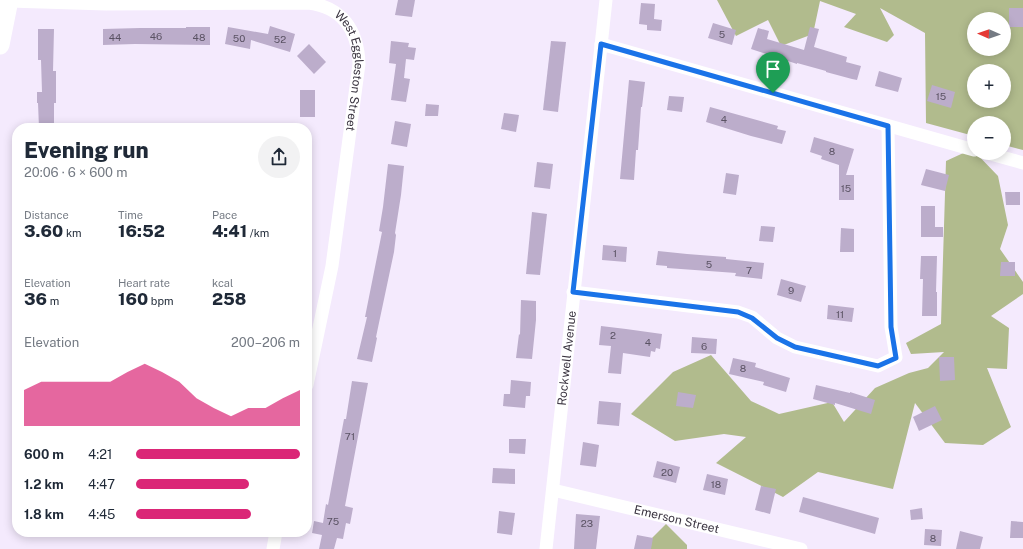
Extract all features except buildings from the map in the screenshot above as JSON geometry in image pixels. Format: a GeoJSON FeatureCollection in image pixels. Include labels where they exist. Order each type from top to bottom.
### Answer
{"type":"FeatureCollection","features":[{"type":"Feature","properties":{"kind":"street"},"geometry":{"type":"LineString","coordinates":[[0,45],[9,0]]}},
{"type":"Feature","properties":{"kind":"street","name":"West Eggleston Street"},"geometry":{"type":"LineString","coordinates":[[9,0],[106,4],[308,2],[331,9],[349,26],[357,43],[359,64],[332,266],[312,361]]}},
{"type":"Feature","properties":{"kind":"street","name":"Rockwell Avenue"},"geometry":{"type":"LineString","coordinates":[[546,549],[606,0]]}},
{"type":"Feature","properties":{"kind":"street"},"geometry":{"type":"LineString","coordinates":[[601,44],[967,148]]}},
{"type":"Feature","properties":{"kind":"street"},"geometry":{"type":"LineString","coordinates":[[573,292],[738,312],[752,318],[777,338],[795,347],[878,366],[896,358],[891,327],[888,126]]}},
{"type":"Feature","properties":{"kind":"street"},"geometry":{"type":"LineString","coordinates":[[1011,160],[1023,163]]}},
{"type":"Feature","properties":{"kind":"street","name":"Emerson Street"},"geometry":{"type":"LineString","coordinates":[[553,490],[801,549]]}},
{"type":"Feature","properties":{"kind":"street"},"geometry":{"type":"LineString","coordinates":[[273,549],[275,537]]}},
{"type":"Feature","properties":{"kind":"green space"},"geometry":{"type":"Polygon","coordinates":[[[717,0],[1023,0],[1023,150],[1011,147],[1011,116],[967,116],[967,134],[926,123],[925,33],[880,8],[894,35],[887,42],[844,27],[856,14],[820,1],[813,34],[781,46],[768,20],[736,36],[717,0]]]}},
{"type":"Feature","properties":{"kind":"green space"},"geometry":{"type":"Polygon","coordinates":[[[967,151],[967,160],[983,160],[998,176],[1008,225],[1000,249],[1023,282],[1023,294],[991,316],[1009,328],[1007,369],[987,368],[1011,427],[983,445],[945,443],[915,403],[893,489],[818,472],[783,497],[716,463],[746,437],[724,434],[675,441],[631,414],[673,372],[711,355],[751,401],[779,414],[832,402],[844,422],[875,388],[909,373],[928,368],[944,352],[911,354],[906,343],[941,324],[946,161],[967,151]]]}},
{"type":"Feature","properties":{"kind":"green space"},"geometry":{"type":"Polygon","coordinates":[[[666,524],[687,545],[687,549],[641,549],[666,524]]]}},
{"type":"Feature","properties":{"kind":"route"},"geometry":{"type":"LineString","coordinates":[[601,44],[773,93],[888,126],[891,327],[896,358],[878,366],[795,347],[777,338],[752,318],[738,312],[573,292],[601,44]]}}]}
